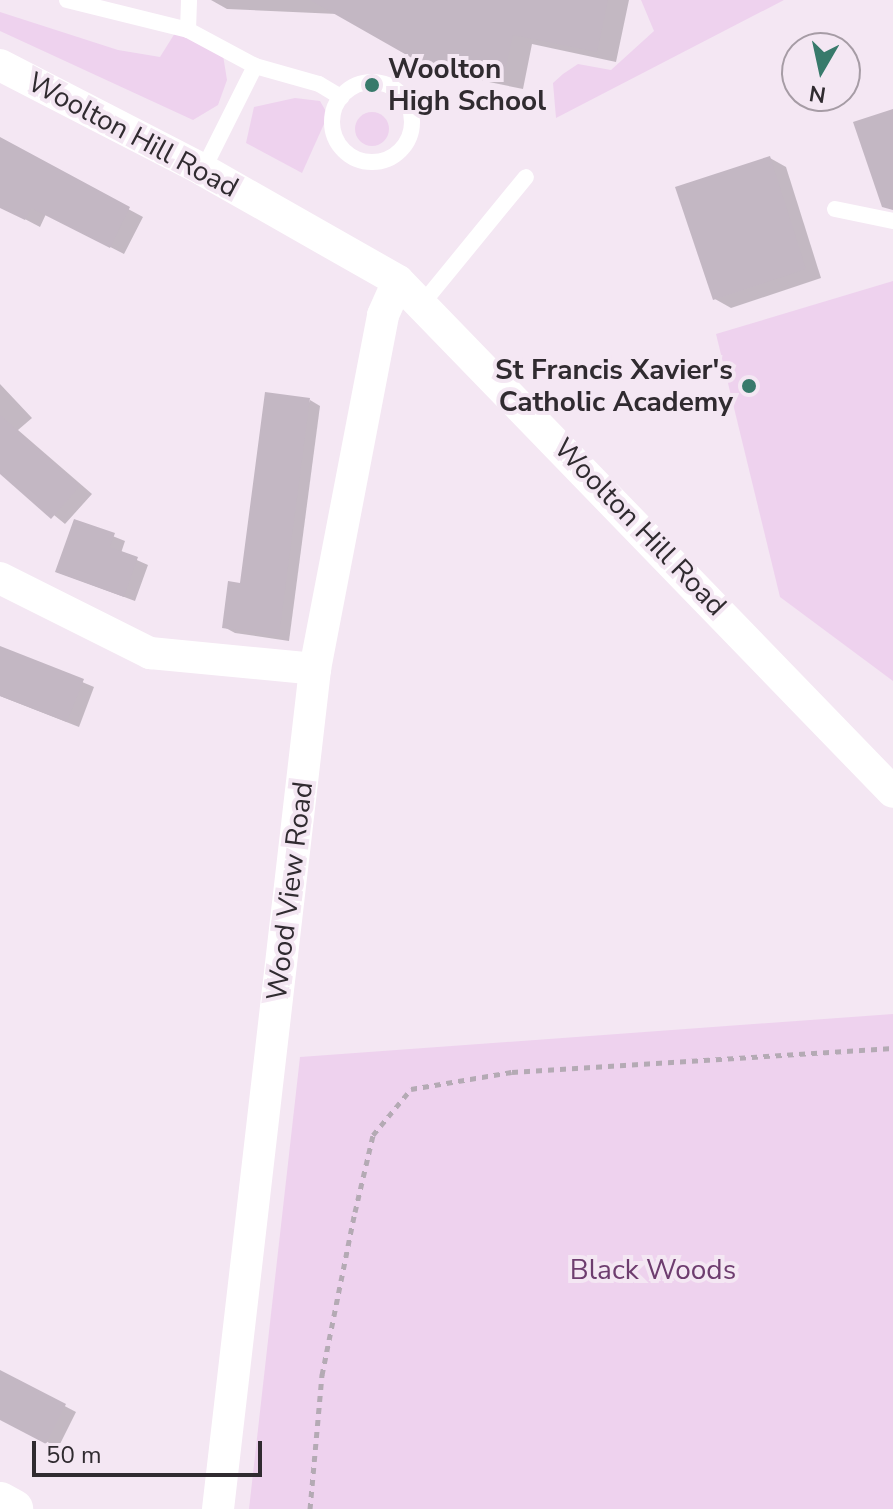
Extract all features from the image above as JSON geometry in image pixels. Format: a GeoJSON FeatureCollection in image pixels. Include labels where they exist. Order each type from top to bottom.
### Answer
{"type":"FeatureCollection","features":[{"type":"Feature","properties":{"kind":"street","name":"Woolton Hill Road"},"geometry":{"type":"LineString","coordinates":[[0,65],[203,170],[398,281],[893,792]]}},
{"type":"Feature","properties":{"kind":"street","name":"Wood View Road"},"geometry":{"type":"LineString","coordinates":[[218,1509],[315,669],[383,315],[398,281]]}},
{"type":"Feature","properties":{"kind":"street"},"geometry":{"type":"LineString","coordinates":[[0,578],[150,653],[315,669]]}},
{"type":"Feature","properties":{"kind":"street"},"geometry":{"type":"LineString","coordinates":[[0,1502],[13,1509]]}},
{"type":"Feature","properties":{"kind":"lane"},"geometry":{"type":"LineString","coordinates":[[67,0],[188,30],[255,66],[319,84],[341,97]]}},
{"type":"Feature","properties":{"kind":"lane"},"geometry":{"type":"LineString","coordinates":[[188,30],[189,0]]}},
{"type":"Feature","properties":{"kind":"lane"},"geometry":{"type":"LineString","coordinates":[[203,170],[255,66]]}},
{"type":"Feature","properties":{"kind":"lane"},"geometry":{"type":"LineString","coordinates":[[363,83],[389,86],[399,93],[411,117],[406,142],[387,159],[374,162],[349,155],[339,146],[331,121],[341,97],[363,83]]}},
{"type":"Feature","properties":{"kind":"lane"},"geometry":{"type":"LineString","coordinates":[[422,304],[526,177]]}},
{"type":"Feature","properties":{"kind":"lane"},"geometry":{"type":"LineString","coordinates":[[835,209],[893,221]]}},
{"type":"Feature","properties":{"kind":"path"},"geometry":{"type":"LineString","coordinates":[[310,1509],[322,1375],[373,1135],[411,1089],[512,1072],[893,1048]]}},
{"type":"Feature","properties":{"kind":"green space"},"geometry":{"type":"Polygon","coordinates":[[[641,0],[784,0],[556,118],[553,83],[563,74],[578,64],[611,70],[654,31],[641,0]]]}},
{"type":"Feature","properties":{"kind":"green space"},"geometry":{"type":"Polygon","coordinates":[[[0,12],[118,50],[160,57],[175,33],[222,49],[227,80],[218,105],[193,120],[0,31],[0,12]]]}},
{"type":"Feature","properties":{"kind":"green space"},"geometry":{"type":"Polygon","coordinates":[[[295,98],[320,101],[328,115],[302,173],[246,143],[254,107],[295,98]]]}},
{"type":"Feature","properties":{"kind":"green space"},"geometry":{"type":"Polygon","coordinates":[[[372,112],[384,117],[389,129],[384,141],[372,146],[360,141],[355,129],[360,117],[372,112]]]}},
{"type":"Feature","properties":{"kind":"green space"},"geometry":{"type":"Polygon","coordinates":[[[893,281],[893,681],[780,597],[716,334],[893,281]]]}},
{"type":"Feature","properties":{"kind":"green space","name":"Black Woods"},"geometry":{"type":"Polygon","coordinates":[[[893,1014],[893,1509],[249,1509],[300,1057],[893,1014]]]}},
{"type":"Feature","properties":{"kind":"building"},"geometry":{"type":"Polygon","coordinates":[[[310,0],[608,0],[597,52],[513,35],[503,80],[419,62],[310,0]]]}},
{"type":"Feature","properties":{"kind":"building"},"geometry":{"type":"Polygon","coordinates":[[[893,109],[893,210],[882,207],[853,122],[893,109]]]}},
{"type":"Feature","properties":{"kind":"building"},"geometry":{"type":"Polygon","coordinates":[[[0,137],[130,207],[110,248],[31,208],[25,220],[0,208],[0,137]]]}},
{"type":"Feature","properties":{"kind":"building"},"geometry":{"type":"Polygon","coordinates":[[[770,156],[806,269],[713,300],[675,187],[770,156]]]}},
{"type":"Feature","properties":{"kind":"building"},"geometry":{"type":"Polygon","coordinates":[[[265,392],[310,398],[279,636],[222,628],[228,581],[240,583],[265,392]]]}},
{"type":"Feature","properties":{"kind":"building"},"geometry":{"type":"Polygon","coordinates":[[[0,415],[80,486],[51,519],[0,474],[0,415]]]}},
{"type":"Feature","properties":{"kind":"building"},"geometry":{"type":"Polygon","coordinates":[[[74,519],[115,533],[110,547],[138,557],[124,597],[55,572],[74,519]]]}},
{"type":"Feature","properties":{"kind":"building"},"geometry":{"type":"Polygon","coordinates":[[[0,646],[84,679],[67,722],[0,696],[0,646]]]}},
{"type":"Feature","properties":{"kind":"building"},"geometry":{"type":"Polygon","coordinates":[[[0,1370],[66,1404],[46,1444],[0,1420],[0,1370]]]}},
{"type":"Feature","properties":{"kind":"place","name":"Woolton High School"},"geometry":{"type":"Point","coordinates":[372,85]}},
{"type":"Feature","properties":{"kind":"place","name":"St Francis Xavier's Catholic Academy"},"geometry":{"type":"Point","coordinates":[749,386]}}]}
